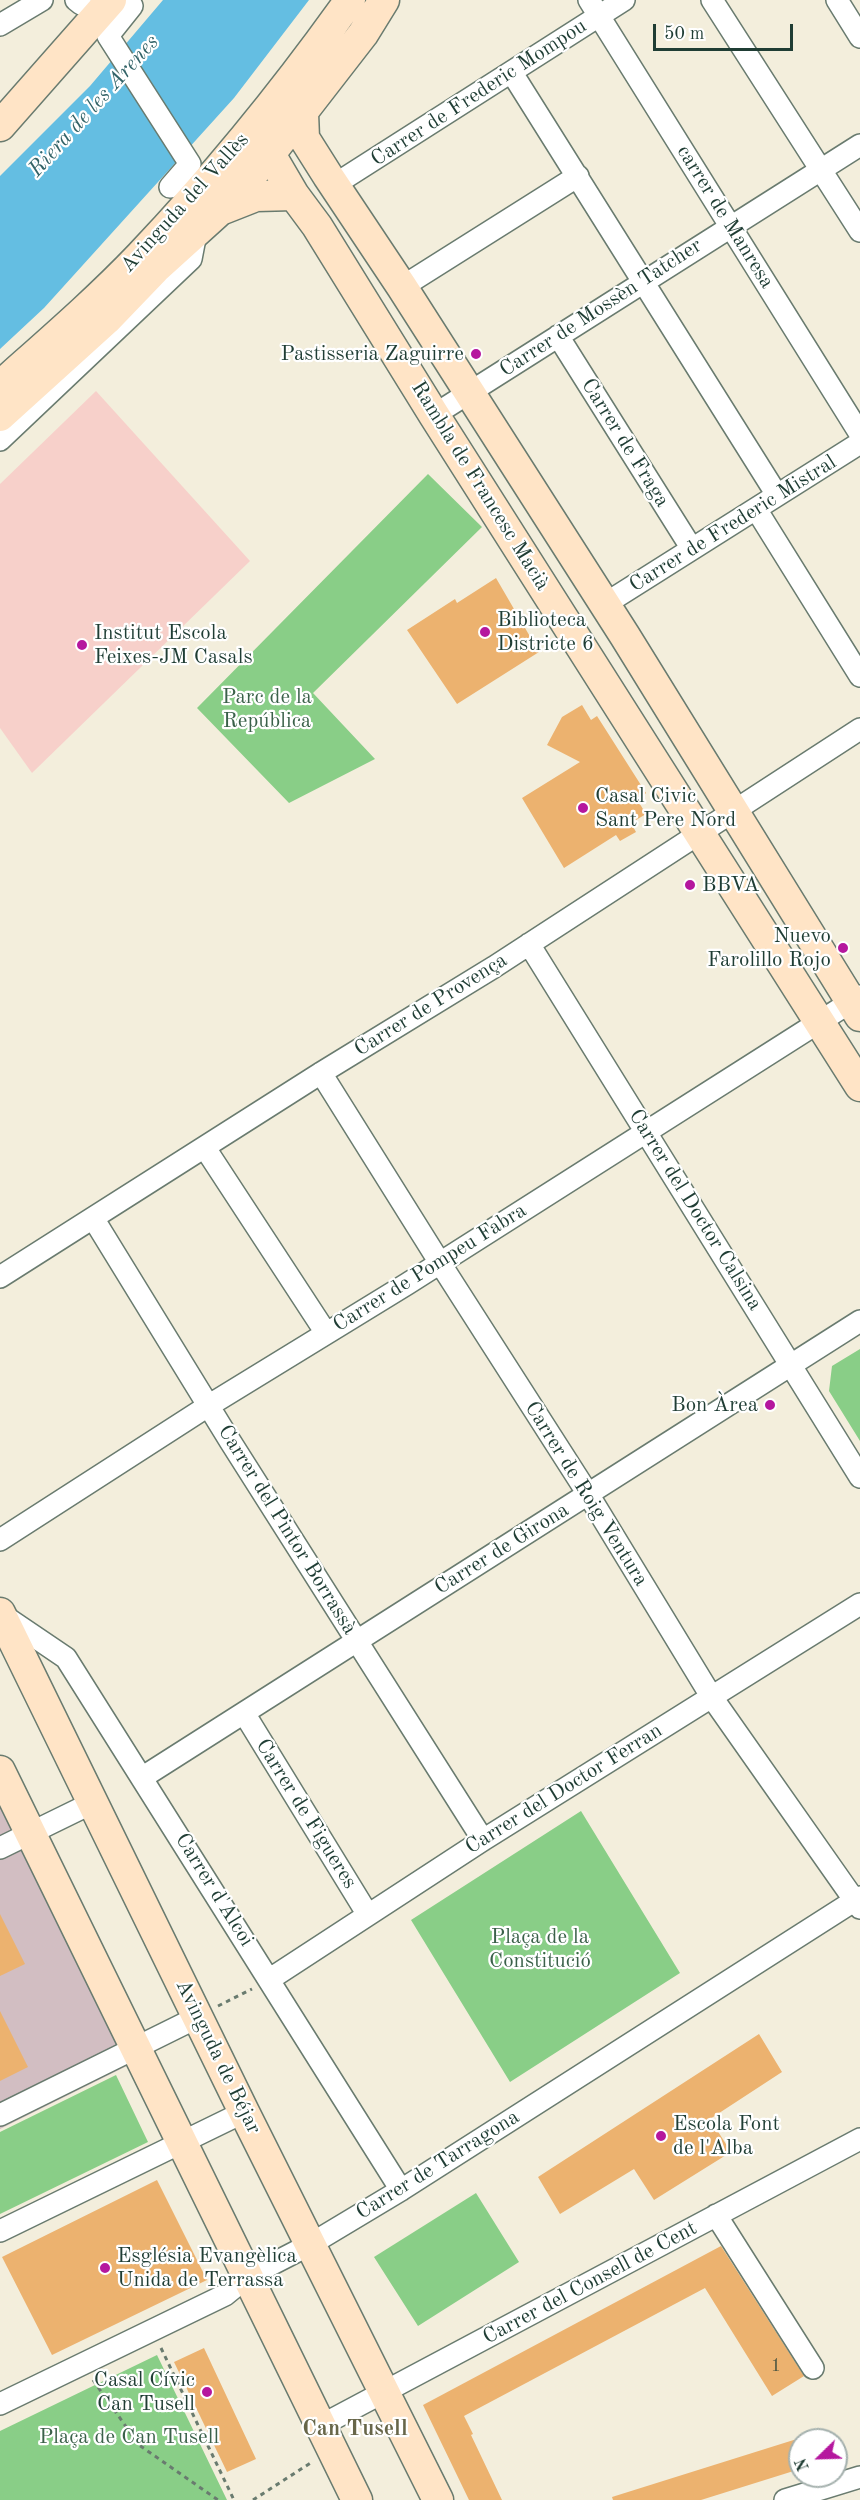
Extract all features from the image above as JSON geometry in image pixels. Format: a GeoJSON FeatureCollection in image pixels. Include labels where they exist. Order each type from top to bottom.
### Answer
{"type":"FeatureCollection","features":[{"type":"Feature","properties":{"kind":"main road","name":"Avinguda del Vallès"},"geometry":{"type":"LineString","coordinates":[[0,386],[86,309],[139,257],[202,188],[284,90],[350,0]]}},
{"type":"Feature","properties":{"kind":"main road","name":"Avinguda del Vallès"},"geometry":{"type":"LineString","coordinates":[[0,416],[106,320],[155,269],[218,212],[303,113],[363,34],[384,0]]}},
{"type":"Feature","properties":{"kind":"main road"},"geometry":{"type":"LineString","coordinates":[[0,96],[81,1]]}},
{"type":"Feature","properties":{"kind":"main road"},"geometry":{"type":"LineString","coordinates":[[0,126],[122,3]]}},
{"type":"Feature","properties":{"kind":"main road"},"geometry":{"type":"LineString","coordinates":[[270,154],[284,90]]}},
{"type":"Feature","properties":{"kind":"main road","name":"Rambla de Francesc Macià"},"geometry":{"type":"LineString","coordinates":[[303,113],[304,138],[605,604],[857,1005]]}},
{"type":"Feature","properties":{"kind":"main road","name":"Rambla de Francesc Macià"},"geometry":{"type":"LineString","coordinates":[[270,154],[860,1086]]}},
{"type":"Feature","properties":{"kind":"main road","name":"Avinguda del Vallès"},"geometry":{"type":"LineString","coordinates":[[218,212],[256,196],[294,195]]}},
{"type":"Feature","properties":{"kind":"main road","name":"Avinguda de Béjar"},"geometry":{"type":"LineString","coordinates":[[0,1613],[244,2112],[438,2500]]}},
{"type":"Feature","properties":{"kind":"main road"},"geometry":{"type":"LineString","coordinates":[[0,1771],[357,2500]]}},
{"type":"Feature","properties":{"kind":"street","name":"Avinguda del Vallès"},"geometry":{"type":"LineString","coordinates":[[363,34],[394,0]]}},
{"type":"Feature","properties":{"kind":"street","name":"Carrer de Frederic Mompou"},"geometry":{"type":"LineString","coordinates":[[334,185],[512,73],[594,8],[624,0]]}},
{"type":"Feature","properties":{"kind":"street"},"geometry":{"type":"LineString","coordinates":[[712,0],[860,231]]}},
{"type":"Feature","properties":{"kind":"street"},"geometry":{"type":"LineString","coordinates":[[837,0],[860,37]]}},
{"type":"Feature","properties":{"kind":"street"},"geometry":{"type":"LineString","coordinates":[[0,25],[30,3]]}},
{"type":"Feature","properties":{"kind":"street"},"geometry":{"type":"LineString","coordinates":[[122,3],[108,36],[190,164],[170,187]]}},
{"type":"Feature","properties":{"kind":"street","name":"carrer de Manresa"},"geometry":{"type":"LineString","coordinates":[[594,8],[860,434]]}},
{"type":"Feature","properties":{"kind":"street"},"geometry":{"type":"LineString","coordinates":[[512,73],[777,495]]}},
{"type":"Feature","properties":{"kind":"street","name":"Carrer de Mossèn Tatcher"},"geometry":{"type":"LineString","coordinates":[[434,415],[860,145]]}},
{"type":"Feature","properties":{"kind":"street"},"geometry":{"type":"LineString","coordinates":[[402,287],[578,176]]}},
{"type":"Feature","properties":{"kind":"street","name":"Avinguda del Vallès"},"geometry":{"type":"LineString","coordinates":[[0,440],[191,259],[196,232]]}},
{"type":"Feature","properties":{"kind":"street","name":"Carrer de Fraga"},"geometry":{"type":"LineString","coordinates":[[558,336],[692,549]]}},
{"type":"Feature","properties":{"kind":"street","name":"Carrer de Frederic Mistral"},"geometry":{"type":"LineString","coordinates":[[605,604],[860,443]]}},
{"type":"Feature","properties":{"kind":"street"},"geometry":{"type":"LineString","coordinates":[[756,509],[860,676]]}},
{"type":"Feature","properties":{"kind":"street","name":"Carrer de Provença"},"geometry":{"type":"LineString","coordinates":[[0,1277],[529,944],[860,729]]}},
{"type":"Feature","properties":{"kind":"street","name":"Carrer del Doctor Calsina"},"geometry":{"type":"LineString","coordinates":[[529,944],[860,1477]]}},
{"type":"Feature","properties":{"kind":"street","name":"Carrer de Pompeu Fabra"},"geometry":{"type":"LineString","coordinates":[[0,1539],[208,1406],[440,1263],[645,1131],[819,1023],[857,1005]]}},
{"type":"Feature","properties":{"kind":"street","name":"Carrer de Roig Ventura"},"geometry":{"type":"LineString","coordinates":[[321,1073],[588,1494],[711,1696],[858,1902]]}},
{"type":"Feature","properties":{"kind":"street"},"geometry":{"type":"LineString","coordinates":[[205,1148],[326,1334]]}},
{"type":"Feature","properties":{"kind":"street","name":"Carrer del Pintor Borrassà"},"geometry":{"type":"LineString","coordinates":[[93,1218],[208,1406],[483,1840]]}},
{"type":"Feature","properties":{"kind":"street","name":"Carrer de Girona"},"geometry":{"type":"LineString","coordinates":[[143,1777],[860,1321]]}},
{"type":"Feature","properties":{"kind":"street","name":"Carrer del Doctor Ferran"},"geometry":{"type":"LineString","coordinates":[[270,1980],[483,1840],[860,1604]]}},
{"type":"Feature","properties":{"kind":"street","name":"Carrer d'Alcoi"},"geometry":{"type":"LineString","coordinates":[[0,1613],[66,1658],[401,2190]]}},
{"type":"Feature","properties":{"kind":"street","name":"Carrer de Figueres"},"geometry":{"type":"LineString","coordinates":[[244,1713],[368,1915]]}},
{"type":"Feature","properties":{"kind":"street"},"geometry":{"type":"LineString","coordinates":[[0,1848],[92,1803]]}},
{"type":"Feature","properties":{"kind":"street","name":"Carrer de Tarragona"},"geometry":{"type":"LineString","coordinates":[[0,2404],[225,2295],[248,2277],[311,2244],[401,2190],[858,1902]]}},
{"type":"Feature","properties":{"kind":"street"},"geometry":{"type":"LineString","coordinates":[[0,2115],[198,2017]]}},
{"type":"Feature","properties":{"kind":"street"},"geometry":{"type":"LineString","coordinates":[[0,2231],[244,2112]]}},
{"type":"Feature","properties":{"kind":"street","name":"Carrer del Consell de Cent"},"geometry":{"type":"LineString","coordinates":[[320,2426],[860,2139]]}},
{"type":"Feature","properties":{"kind":"street"},"geometry":{"type":"LineString","coordinates":[[716,2216],[813,2368]]}},
{"type":"Feature","properties":{"kind":"street"},"geometry":{"type":"LineString","coordinates":[[785,2500],[860,2477]]}},
{"type":"Feature","properties":{"kind":"path"},"geometry":{"type":"LineString","coordinates":[[198,2017],[270,1980]]}},
{"type":"Feature","properties":{"kind":"path"},"geometry":{"type":"LineString","coordinates":[[156,2338],[234,2500]]}},
{"type":"Feature","properties":{"kind":"path"},"geometry":{"type":"LineString","coordinates":[[88,2373],[139,2445],[218,2500]]}},
{"type":"Feature","properties":{"kind":"path"},"geometry":{"type":"LineString","coordinates":[[252,2500],[312,2462]]}},
{"type":"Feature","properties":{"kind":"shaded area","name":"Institut Escola Feixes-JM Casals"},"geometry":{"type":"Polygon","coordinates":[[[96,391],[250,561],[32,773],[0,728],[0,484],[96,391]]]}},
{"type":"Feature","properties":{"kind":"shaded area"},"geometry":{"type":"Polygon","coordinates":[[[0,1775],[145,2057],[0,2129],[0,1775]]]}},
{"type":"Feature","properties":{"kind":"green space","name":"Parc de la República"},"geometry":{"type":"Polygon","coordinates":[[[428,474],[482,527],[313,693],[375,759],[289,803],[197,708],[428,474]]]}},
{"type":"Feature","properties":{"kind":"green space"},"geometry":{"type":"Polygon","coordinates":[[[860,1349],[860,1441],[829,1391],[832,1366],[860,1349]]]}},
{"type":"Feature","properties":{"kind":"green space","name":"Plaça de la Constitució"},"geometry":{"type":"Polygon","coordinates":[[[581,1811],[680,1973],[510,2082],[411,1920],[581,1811]]]}},
{"type":"Feature","properties":{"kind":"green space"},"geometry":{"type":"Polygon","coordinates":[[[116,2075],[148,2142],[0,2214],[0,2132],[116,2075]]]}},
{"type":"Feature","properties":{"kind":"green space"},"geometry":{"type":"Polygon","coordinates":[[[476,2193],[519,2262],[418,2326],[374,2257],[476,2193]]]}},
{"type":"Feature","properties":{"kind":"green space","name":"Plaça de Can Tusell"},"geometry":{"type":"Polygon","coordinates":[[[157,2355],[227,2500],[0,2500],[0,2431],[157,2355]]]}},
{"type":"Feature","properties":{"kind":"water","name":"Riera de les Arenes"},"geometry":{"type":"Polygon","coordinates":[[[163,0],[309,0],[234,98],[44,308],[0,349],[0,176],[90,86],[163,0]]]}},
{"type":"Feature","properties":{"kind":"building"},"geometry":{"type":"Polygon","coordinates":[[[496,578],[539,652],[457,704],[407,630],[455,599],[457,603],[496,578]]]}},
{"type":"Feature","properties":{"kind":"building"},"geometry":{"type":"Polygon","coordinates":[[[582,705],[591,720],[597,716],[646,793],[638,801],[646,814],[631,823],[636,832],[620,841],[616,835],[564,868],[522,798],[580,762],[547,745],[562,717],[582,705]]]}},
{"type":"Feature","properties":{"kind":"building"},"geometry":{"type":"Polygon","coordinates":[[[0,1914],[25,1964],[0,1976],[0,1914]]]}},
{"type":"Feature","properties":{"kind":"building"},"geometry":{"type":"Polygon","coordinates":[[[0,2011],[28,2067],[0,2081],[0,2011]]]}},
{"type":"Feature","properties":{"kind":"building","name":"Escola Font de l'Alba"},"geometry":{"type":"Polygon","coordinates":[[[759,2034],[782,2072],[710,2119],[731,2152],[654,2200],[634,2169],[560,2214],[538,2177],[759,2034]]]}},
{"type":"Feature","properties":{"kind":"building","name":"Església Evangèlica Unida de Terrassa"},"geometry":{"type":"Polygon","coordinates":[[[157,2180],[207,2280],[52,2355],[2,2257],[157,2180]]]}},
{"type":"Feature","properties":{"kind":"building"},"geometry":{"type":"Polygon","coordinates":[[[721,2246],[804,2376],[772,2396],[705,2288],[464,2416],[502,2500],[469,2500],[423,2405],[721,2246]]]}},
{"type":"Feature","properties":{"kind":"building","name":"Casal Cívic Can Tusell"},"geometry":{"type":"Polygon","coordinates":[[[204,2348],[256,2459],[227,2472],[174,2362],[204,2348]]]}},
{"type":"Feature","properties":{"kind":"building"},"geometry":{"type":"Polygon","coordinates":[[[788,2442],[788,2473],[701,2500],[613,2500],[612,2497],[788,2442]]]}},
{"type":"Feature","properties":{"kind":"place","name":"Pastisseria Zaguirre"},"geometry":{"type":"Point","coordinates":[476,354]}},
{"type":"Feature","properties":{"kind":"place","name":"Biblioteca Districte 6"},"geometry":{"type":"Point","coordinates":[485,632]}},
{"type":"Feature","properties":{"kind":"place","name":"Institut Escola Feixes-JM Casals"},"geometry":{"type":"Point","coordinates":[82,645]}},
{"type":"Feature","properties":{"kind":"place","name":"Casal Civic Sant Pere Nord"},"geometry":{"type":"Point","coordinates":[583,808]}},
{"type":"Feature","properties":{"kind":"place","name":"BBVA"},"geometry":{"type":"Point","coordinates":[690,885]}},
{"type":"Feature","properties":{"kind":"place","name":"Nuevo Farolillo Rojo"},"geometry":{"type":"Point","coordinates":[843,948]}},
{"type":"Feature","properties":{"kind":"place","name":"Bon Àrea"},"geometry":{"type":"Point","coordinates":[770,1405]}},
{"type":"Feature","properties":{"kind":"place","name":"Escola Font de l'Alba"},"geometry":{"type":"Point","coordinates":[661,2136]}},
{"type":"Feature","properties":{"kind":"place","name":"Església Evangèlica Unida de Terrassa"},"geometry":{"type":"Point","coordinates":[105,2268]}},
{"type":"Feature","properties":{"kind":"place","name":"Casal Cívic Can Tusell"},"geometry":{"type":"Point","coordinates":[207,2392]}},
{"type":"Feature","properties":{"kind":"district","name":"Can Tusell"},"geometry":{"type":"Point","coordinates":[355,2429]}}]}
